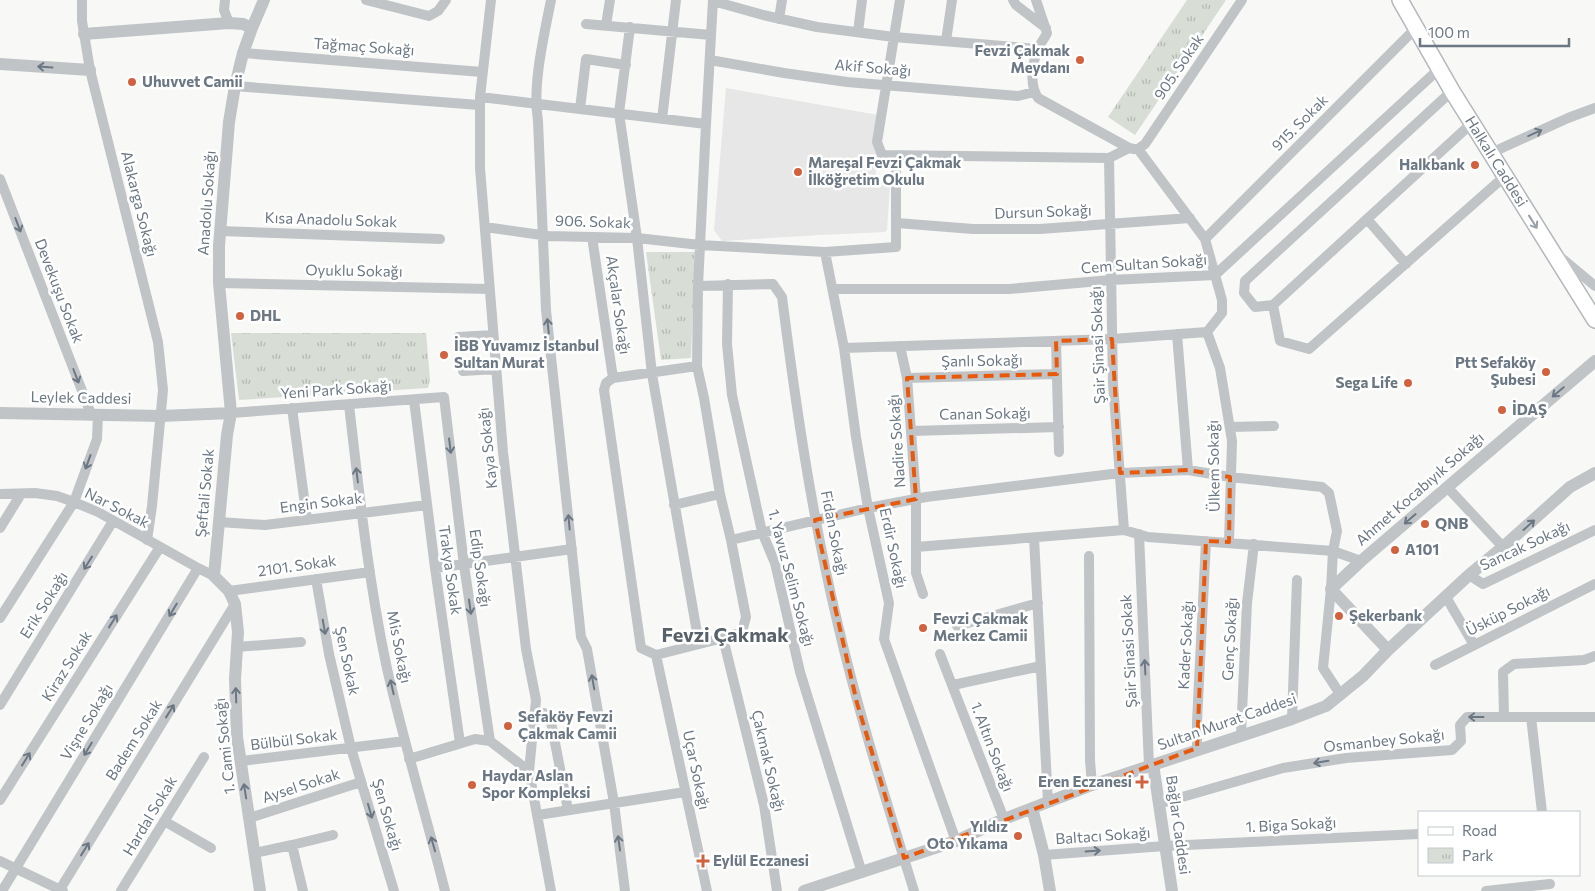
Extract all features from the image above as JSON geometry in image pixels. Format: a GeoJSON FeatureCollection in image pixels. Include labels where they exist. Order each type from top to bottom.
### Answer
{"type":"FeatureCollection","features":[{"type":"Feature","properties":{"kind":"main road","name":"Halkalı Caddesi"},"geometry":{"type":"LineString","coordinates":[[1400,0],[1409,7],[1416,28],[1452,91],[1594,318]]}},
{"type":"Feature","properties":{"kind":"street","name":"Alakarga Sokağı"},"geometry":{"type":"LineString","coordinates":[[82,0],[84,34],[90,70],[158,342],[163,390],[161,416]]}},
{"type":"Feature","properties":{"kind":"street"},"geometry":{"type":"LineString","coordinates":[[226,0],[224,10],[228,23]]}},
{"type":"Feature","properties":{"kind":"street","name":"Anadolu Sokağı"},"geometry":{"type":"LineString","coordinates":[[230,413],[219,283],[220,231],[229,122],[235,86],[243,53],[264,0]]}},
{"type":"Feature","properties":{"kind":"street"},"geometry":{"type":"LineString","coordinates":[[366,0],[429,16],[438,12],[446,0]]}},
{"type":"Feature","properties":{"kind":"street","name":"Kaya Sokağı"},"geometry":{"type":"LineString","coordinates":[[491,0],[480,101],[480,168],[496,369],[515,558],[526,649],[536,700],[529,772],[550,891]]}},
{"type":"Feature","properties":{"kind":"street"},"geometry":{"type":"LineString","coordinates":[[551,0],[535,104],[538,121],[546,310],[581,636],[588,649],[614,803],[626,891]]}},
{"type":"Feature","properties":{"kind":"street"},"geometry":{"type":"LineString","coordinates":[[606,25],[610,0]]}},
{"type":"Feature","properties":{"kind":"street"},"geometry":{"type":"LineString","coordinates":[[662,119],[676,0]]}},
{"type":"Feature","properties":{"kind":"street"},"geometry":{"type":"LineString","coordinates":[[697,366],[614,378],[606,382],[604,390],[641,648],[656,656],[742,632],[746,617],[720,494],[697,366],[698,286],[713,0],[779,19],[818,27],[894,37],[1038,49]]}},
{"type":"Feature","properties":{"kind":"street"},"geometry":{"type":"LineString","coordinates":[[779,19],[782,0]]}},
{"type":"Feature","properties":{"kind":"street"},"geometry":{"type":"LineString","coordinates":[[858,32],[862,0]]}},
{"type":"Feature","properties":{"kind":"street"},"geometry":{"type":"LineString","coordinates":[[900,0],[877,142],[882,155],[1109,158],[1134,149]]}},
{"type":"Feature","properties":{"kind":"street"},"geometry":{"type":"LineString","coordinates":[[946,41],[952,0]]}},
{"type":"Feature","properties":{"kind":"street"},"geometry":{"type":"LineString","coordinates":[[1013,0],[1016,5],[1046,28]]}},
{"type":"Feature","properties":{"kind":"street"},"geometry":{"type":"LineString","coordinates":[[844,348],[1112,339],[1207,332],[1222,313],[1222,300],[1205,239],[1134,149],[1038,98],[1034,92],[1032,85],[1033,71],[1038,49],[1046,35],[1046,28],[1036,0]]}},
{"type":"Feature","properties":{"kind":"street","name":"905. Sokak"},"geometry":{"type":"LineString","coordinates":[[1134,149],[1145,144],[1242,0]]}},
{"type":"Feature","properties":{"kind":"street"},"geometry":{"type":"LineString","coordinates":[[84,34],[228,23],[243,24],[252,28]]}},
{"type":"Feature","properties":{"kind":"street"},"geometry":{"type":"LineString","coordinates":[[586,24],[711,35]]}},
{"type":"Feature","properties":{"kind":"street"},"geometry":{"type":"LineString","coordinates":[[630,27],[619,113],[637,238],[652,374],[699,644]]}},
{"type":"Feature","properties":{"kind":"street","name":"915. Sokak"},"geometry":{"type":"LineString","coordinates":[[1205,239],[1416,28]]}},
{"type":"Feature","properties":{"kind":"street","name":"Tağmaç Sokağı"},"geometry":{"type":"LineString","coordinates":[[243,53],[482,72]]}},
{"type":"Feature","properties":{"kind":"street"},"geometry":{"type":"LineString","coordinates":[[580,109],[586,59],[626,65]]}},
{"type":"Feature","properties":{"kind":"street","name":"Akif Sokağı"},"geometry":{"type":"LineString","coordinates":[[710,60],[847,82],[1018,96],[1034,92]]}},
{"type":"Feature","properties":{"kind":"street"},"geometry":{"type":"LineString","coordinates":[[0,64],[90,70]]}},
{"type":"Feature","properties":{"kind":"street","name":"Cem Sultan Sokağı"},"geometry":{"type":"LineString","coordinates":[[833,289],[1009,289],[1111,280],[1215,275],[1439,69]]}},
{"type":"Feature","properties":{"kind":"street"},"geometry":{"type":"LineString","coordinates":[[235,86],[535,104],[706,124]]}},
{"type":"Feature","properties":{"kind":"street"},"geometry":{"type":"LineString","coordinates":[[1452,91],[1245,281],[1244,293],[1255,307],[1273,305],[1472,123]]}},
{"type":"Feature","properties":{"kind":"street"},"geometry":{"type":"LineString","coordinates":[[1491,153],[1568,118],[1595,108]]}},
{"type":"Feature","properties":{"kind":"street"},"geometry":{"type":"LineString","coordinates":[[896,155],[897,223]]}},
{"type":"Feature","properties":{"kind":"street","name":"Şair Şinasi Sokağı"},"geometry":{"type":"LineString","coordinates":[[1109,158],[1113,383],[1124,530]]}},
{"type":"Feature","properties":{"kind":"street"},"geometry":{"type":"LineString","coordinates":[[1273,305],[1280,341],[1309,349],[1505,176]]}},
{"type":"Feature","properties":{"kind":"street","name":"Devekuşu Sokak"},"geometry":{"type":"LineString","coordinates":[[0,179],[95,415]]}},
{"type":"Feature","properties":{"kind":"street","name":"Dursun Sokağı"},"geometry":{"type":"LineString","coordinates":[[897,223],[973,229],[1040,229],[1190,218]]}},
{"type":"Feature","properties":{"kind":"street"},"geometry":{"type":"LineString","coordinates":[[1366,219],[1406,264]]}},
{"type":"Feature","properties":{"kind":"street","name":"906. Sokak"},"geometry":{"type":"LineString","coordinates":[[484,227],[542,235],[637,238],[700,245],[825,252],[896,247],[897,223]]}},
{"type":"Feature","properties":{"kind":"street","name":"Kısa Anadolu Sokak"},"geometry":{"type":"LineString","coordinates":[[220,231],[440,240]]}},
{"type":"Feature","properties":{"kind":"street","name":"Akçalar Sokağı"},"geometry":{"type":"LineString","coordinates":[[592,237],[614,378]]}},
{"type":"Feature","properties":{"kind":"street"},"geometry":{"type":"LineString","coordinates":[[1550,249],[1595,286]]}},
{"type":"Feature","properties":{"kind":"street","name":"Erdir Sokağı"},"geometry":{"type":"LineString","coordinates":[[825,252],[844,348],[868,508],[889,603],[884,639],[956,840]]}},
{"type":"Feature","properties":{"kind":"street","name":"Oyuklu Sokağı"},"geometry":{"type":"LineString","coordinates":[[219,283],[489,289]]}},
{"type":"Feature","properties":{"kind":"street","name":"1. Yavuz Selim Sokağı"},"geometry":{"type":"LineString","coordinates":[[728,284],[727,344],[732,395],[762,532],[775,563],[800,672],[862,873]]}},
{"type":"Feature","properties":{"kind":"street","name":"Fidan Sokağı"},"geometry":{"type":"LineString","coordinates":[[698,286],[773,284],[782,296],[815,520],[837,624],[857,703],[914,891]]}},
{"type":"Feature","properties":{"kind":"street","name":"Ülkem Sokağı"},"geometry":{"type":"LineString","coordinates":[[1207,332],[1220,368],[1232,441],[1229,542]]}},
{"type":"Feature","properties":{"kind":"street"},"geometry":{"type":"LineString","coordinates":[[1177,334],[1188,470]]}},
{"type":"Feature","properties":{"kind":"street"},"geometry":{"type":"LineString","coordinates":[[458,337],[493,335]]}},
{"type":"Feature","properties":{"kind":"street"},"geometry":{"type":"LineString","coordinates":[[1056,341],[1059,452]]}},
{"type":"Feature","properties":{"kind":"street","name":"Nadire Sokağı"},"geometry":{"type":"LineString","coordinates":[[900,346],[907,378],[916,499],[916,574],[923,594]]}},
{"type":"Feature","properties":{"kind":"street","name":"Ahmet Kocabıyık Sokağı"},"geometry":{"type":"LineString","coordinates":[[1331,589],[1361,561],[1595,361]]}},
{"type":"Feature","properties":{"kind":"street"},"geometry":{"type":"LineString","coordinates":[[463,371],[496,369]]}},
{"type":"Feature","properties":{"kind":"street","name":"Şanlı Sokağı"},"geometry":{"type":"LineString","coordinates":[[907,378],[1057,374]]}},
{"type":"Feature","properties":{"kind":"street","name":"Yeni Park Sokağı"},"geometry":{"type":"LineString","coordinates":[[230,413],[444,398]]}},
{"type":"Feature","properties":{"kind":"street","name":"Edip Sokağı"},"geometry":{"type":"LineString","coordinates":[[444,398],[464,565],[490,741]]}},
{"type":"Feature","properties":{"kind":"street","name":"Trakya Sokak"},"geometry":{"type":"LineString","coordinates":[[414,400],[435,568],[460,743]]}},
{"type":"Feature","properties":{"kind":"street","name":"Mis Sokağı"},"geometry":{"type":"LineString","coordinates":[[349,405],[370,572],[386,663],[409,759],[445,891]]}},
{"type":"Feature","properties":{"kind":"street"},"geometry":{"type":"LineString","coordinates":[[292,408],[307,520]]}},
{"type":"Feature","properties":{"kind":"street","name":"Leylek Caddesi"},"geometry":{"type":"LineString","coordinates":[[0,413],[161,416],[230,413]]}},
{"type":"Feature","properties":{"kind":"street","name":"Şeftali Sokak"},"geometry":{"type":"LineString","coordinates":[[214,576],[226,435],[230,413]]}},
{"type":"Feature","properties":{"kind":"street"},"geometry":{"type":"LineString","coordinates":[[0,618],[74,502],[97,439],[95,415]]}},
{"type":"Feature","properties":{"kind":"street"},"geometry":{"type":"LineString","coordinates":[[147,540],[161,416]]}},
{"type":"Feature","properties":{"kind":"street"},"geometry":{"type":"LineString","coordinates":[[1230,428],[1274,426]]}},
{"type":"Feature","properties":{"kind":"street","name":"Canan Sokağı"},"geometry":{"type":"LineString","coordinates":[[911,431],[1059,427]]}},
{"type":"Feature","properties":{"kind":"street"},"geometry":{"type":"LineString","coordinates":[[731,540],[868,508],[916,499],[1120,473],[1188,470],[1324,488],[1329,493],[1337,531],[1333,551],[1331,589],[1322,668],[1340,694]]}},
{"type":"Feature","properties":{"kind":"street","name":"Sultan Murat Caddesi"},"geometry":{"type":"LineString","coordinates":[[804,891],[956,840],[1092,785],[1326,706],[1363,676],[1388,650],[1469,575],[1504,547],[1570,487],[1595,473]]}},
{"type":"Feature","properties":{"kind":"street"},"geometry":{"type":"LineString","coordinates":[[1447,487],[1504,547]]}},
{"type":"Feature","properties":{"kind":"street","name":"Nar Sokak"},"geometry":{"type":"LineString","coordinates":[[0,494],[35,493],[57,496],[74,502],[214,576]]}},
{"type":"Feature","properties":{"kind":"street"},"geometry":{"type":"LineString","coordinates":[[0,528],[21,494]]}},
{"type":"Feature","properties":{"kind":"street"},"geometry":{"type":"LineString","coordinates":[[674,505],[720,494]]}},
{"type":"Feature","properties":{"kind":"street","name":"Engin Sokak"},"geometry":{"type":"LineString","coordinates":[[219,522],[265,525],[427,504]]}},
{"type":"Feature","properties":{"kind":"street","name":"Erik Sokağı"},"geometry":{"type":"LineString","coordinates":[[0,705],[113,521]]}},
{"type":"Feature","properties":{"kind":"street"},"geometry":{"type":"LineString","coordinates":[[916,548],[1124,530],[1148,537],[1333,551],[1361,561]]}},
{"type":"Feature","properties":{"kind":"street","name":"Sancak Sokağı"},"geometry":{"type":"LineString","coordinates":[[1469,575],[1483,584],[1595,530]]}},
{"type":"Feature","properties":{"kind":"street","name":"Şair Sinasi Sokak"},"geometry":{"type":"LineString","coordinates":[[1139,534],[1151,765]]}},
{"type":"Feature","properties":{"kind":"street"},"geometry":{"type":"LineString","coordinates":[[1034,538],[1048,802]]}},
{"type":"Feature","properties":{"kind":"street","name":"Kader Sokağı"},"geometry":{"type":"LineString","coordinates":[[1196,749],[1206,541]]}},
{"type":"Feature","properties":{"kind":"street","name":"Genç Sokağı"},"geometry":{"type":"LineString","coordinates":[[1241,736],[1247,603],[1254,544]]}},
{"type":"Feature","properties":{"kind":"street","name":"Kiraz Sokak"},"geometry":{"type":"LineString","coordinates":[[0,800],[160,547]]}},
{"type":"Feature","properties":{"kind":"street"},"geometry":{"type":"LineString","coordinates":[[435,568],[572,549]]}},
{"type":"Feature","properties":{"kind":"street"},"geometry":{"type":"LineString","coordinates":[[1089,556],[1092,785]]}},
{"type":"Feature","properties":{"kind":"street","name":"Vişne Sokağı"},"geometry":{"type":"LineString","coordinates":[[2,891],[198,568]]}},
{"type":"Feature","properties":{"kind":"street","name":"2101. Sokak"},"geometry":{"type":"LineString","coordinates":[[229,591],[370,572]]}},
{"type":"Feature","properties":{"kind":"street","name":"1. Cami Sokağı"},"geometry":{"type":"LineString","coordinates":[[214,576],[229,591],[235,604],[238,632],[235,678],[237,737],[260,891]]}},
{"type":"Feature","properties":{"kind":"street","name":"Şen Sokak"},"geometry":{"type":"LineString","coordinates":[[316,579],[329,654],[352,748]]}},
{"type":"Feature","properties":{"kind":"street"},"geometry":{"type":"LineString","coordinates":[[1292,719],[1296,580]]}},
{"type":"Feature","properties":{"kind":"street","name":"Üsküp Sokağı"},"geometry":{"type":"LineString","coordinates":[[1435,665],[1595,584]]}},
{"type":"Feature","properties":{"kind":"street"},"geometry":{"type":"LineString","coordinates":[[1331,589],[1388,650]]}},
{"type":"Feature","properties":{"kind":"street"},"geometry":{"type":"LineString","coordinates":[[1446,597],[1474,645]]}},
{"type":"Feature","properties":{"kind":"street"},"geometry":{"type":"LineString","coordinates":[[957,626],[1038,603]]}},
{"type":"Feature","properties":{"kind":"street","name":"Badem Sokak"},"geometry":{"type":"LineString","coordinates":[[61,890],[235,604]]}},
{"type":"Feature","properties":{"kind":"street","name":"Çakmak Sokağı"},"geometry":{"type":"LineString","coordinates":[[723,638],[764,805],[777,891]]}},
{"type":"Feature","properties":{"kind":"street"},"geometry":{"type":"LineString","coordinates":[[237,647],[302,642]]}},
{"type":"Feature","properties":{"kind":"street","name":"1. Altın Sokağı"},"geometry":{"type":"LineString","coordinates":[[940,654],[1004,819]]}},
{"type":"Feature","properties":{"kind":"street","name":"Uçar Sokağı"},"geometry":{"type":"LineString","coordinates":[[656,656],[708,891]]}},
{"type":"Feature","properties":{"kind":"street"},"geometry":{"type":"LineString","coordinates":[[1504,717],[1503,672],[1514,664],[1584,660],[1595,656]]}},
{"type":"Feature","properties":{"kind":"street"},"geometry":{"type":"LineString","coordinates":[[953,685],[1041,666]]}},
{"type":"Feature","properties":{"kind":"street"},"geometry":{"type":"LineString","coordinates":[[534,713],[544,713],[551,722],[568,810]]}},
{"type":"Feature","properties":{"kind":"street","name":"Osmanbey Sokağı"},"geometry":{"type":"LineString","coordinates":[[1158,804],[1283,768],[1346,758],[1452,750],[1461,741],[1460,725],[1467,717],[1595,717]]}},
{"type":"Feature","properties":{"kind":"street"},"geometry":{"type":"LineString","coordinates":[[1531,717],[1542,811]]}},
{"type":"Feature","properties":{"kind":"street"},"geometry":{"type":"LineString","coordinates":[[409,759],[475,739],[490,741],[529,772]]}},
{"type":"Feature","properties":{"kind":"street","name":"Bülbül Sokak"},"geometry":{"type":"LineString","coordinates":[[241,761],[405,741]]}},
{"type":"Feature","properties":{"kind":"street","name":"Şen Sokağı"},"geometry":{"type":"LineString","coordinates":[[352,748],[394,891]]}},
{"type":"Feature","properties":{"kind":"street","name":"Hardal Sokak"},"geometry":{"type":"LineString","coordinates":[[123,890],[204,756]]}},
{"type":"Feature","properties":{"kind":"street","name":"Bağlar Caddesi"},"geometry":{"type":"LineString","coordinates":[[1151,765],[1172,891]]}},
{"type":"Feature","properties":{"kind":"street","name":"Aysel Sokak"},"geometry":{"type":"LineString","coordinates":[[249,818],[362,782]]}},
{"type":"Feature","properties":{"kind":"street"},"geometry":{"type":"LineString","coordinates":[[538,815],[685,792]]}},
{"type":"Feature","properties":{"kind":"street"},"geometry":{"type":"LineString","coordinates":[[1032,808],[1044,855],[1050,891]]}},
{"type":"Feature","properties":{"kind":"street"},"geometry":{"type":"LineString","coordinates":[[164,821],[211,848]]}},
{"type":"Feature","properties":{"kind":"street","name":"1. Biga Sokağı"},"geometry":{"type":"LineString","coordinates":[[1165,846],[1418,834]]}},
{"type":"Feature","properties":{"kind":"street"},"geometry":{"type":"LineString","coordinates":[[254,853],[333,835]]}},
{"type":"Feature","properties":{"kind":"street"},"geometry":{"type":"LineString","coordinates":[[292,845],[303,891]]}},
{"type":"Feature","properties":{"kind":"street","name":"Baltacı Sokağı"},"geometry":{"type":"LineString","coordinates":[[1044,855],[1165,846]]}},
{"type":"Feature","properties":{"kind":"street"},"geometry":{"type":"LineString","coordinates":[[0,861],[61,890]]}},
{"type":"Feature","properties":{"kind":"street"},"geometry":{"type":"LineString","coordinates":[[1486,891],[1550,883]]}},
{"type":"Feature","properties":{"kind":"highlighted area"},"geometry":{"type":"Polygon","coordinates":[[[1112,339],[1120,473],[1188,470],[1230,477],[1229,542],[1206,541],[1197,748],[904,858],[857,703],[815,520],[916,499],[907,378],[1057,374],[1056,341],[1112,339]]]}},
{"type":"Feature","properties":{"kind":"shaded area","name":"Mareşal Fevzi Çakmak İlköğretim Okulu"},"geometry":{"type":"Polygon","coordinates":[[[726,88],[878,115],[880,156],[876,164],[876,183],[890,186],[887,230],[885,232],[722,241],[714,230],[726,88]]]}},
{"type":"Feature","properties":{"kind":"green space"},"geometry":{"type":"Polygon","coordinates":[[[1187,0],[1226,0],[1135,135],[1108,117],[1187,0]]]}},
{"type":"Feature","properties":{"kind":"green space"},"geometry":{"type":"Polygon","coordinates":[[[646,252],[695,252],[691,358],[661,360],[646,252]]]}},
{"type":"Feature","properties":{"kind":"green space"},"geometry":{"type":"Polygon","coordinates":[[[231,333],[426,333],[430,379],[428,388],[239,400],[231,333]]]}},
{"type":"Feature","properties":{"kind":"place","name":"Fevzi Çakmak Meydanı"},"geometry":{"type":"Point","coordinates":[1080,60]}},
{"type":"Feature","properties":{"kind":"place","name":"Uhuvvet Camii"},"geometry":{"type":"Point","coordinates":[132,82]}},
{"type":"Feature","properties":{"kind":"place","name":"Halkbank"},"geometry":{"type":"Point","coordinates":[1475,165]}},
{"type":"Feature","properties":{"kind":"place","name":"Mareşal Fevzi Çakmak İlköğretim Okulu"},"geometry":{"type":"Point","coordinates":[798,172]}},
{"type":"Feature","properties":{"kind":"place","name":"DHL"},"geometry":{"type":"Point","coordinates":[240,316]}},
{"type":"Feature","properties":{"kind":"place","name":"İBB Yuvamız İstanbul Sultan Murat"},"geometry":{"type":"Point","coordinates":[444,355]}},
{"type":"Feature","properties":{"kind":"place","name":"Ptt Sefaköy Şubesi"},"geometry":{"type":"Point","coordinates":[1546,372]}},
{"type":"Feature","properties":{"kind":"place","name":"Sega Life"},"geometry":{"type":"Point","coordinates":[1408,383]}},
{"type":"Feature","properties":{"kind":"place","name":"İDAŞ"},"geometry":{"type":"Point","coordinates":[1502,410]}},
{"type":"Feature","properties":{"kind":"place","name":"QNB"},"geometry":{"type":"Point","coordinates":[1425,524]}},
{"type":"Feature","properties":{"kind":"place","name":"A101"},"geometry":{"type":"Point","coordinates":[1395,550]}},
{"type":"Feature","properties":{"kind":"place","name":"Şekerbank"},"geometry":{"type":"Point","coordinates":[1339,616]}},
{"type":"Feature","properties":{"kind":"place","name":"Fevzi Çakmak Merkez Camii"},"geometry":{"type":"Point","coordinates":[923,628]}},
{"type":"Feature","properties":{"kind":"place","name":"Sefaköy Fevzi Çakmak Camii"},"geometry":{"type":"Point","coordinates":[508,726]}},
{"type":"Feature","properties":{"kind":"place","name":"Eren Eczanesi"},"geometry":{"type":"Point","coordinates":[1142,782]}},
{"type":"Feature","properties":{"kind":"place","name":"Haydar Aslan Spor Kompleksi"},"geometry":{"type":"Point","coordinates":[472,785]}},
{"type":"Feature","properties":{"kind":"place","name":"Yıldız Oto Yıkama"},"geometry":{"type":"Point","coordinates":[1018,836]}},
{"type":"Feature","properties":{"kind":"place","name":"Eylül Eczanesi"},"geometry":{"type":"Point","coordinates":[703,861]}},
{"type":"Feature","properties":{"kind":"district","name":"Fevzi Çakmak"},"geometry":{"type":"Point","coordinates":[725,635]}}]}
